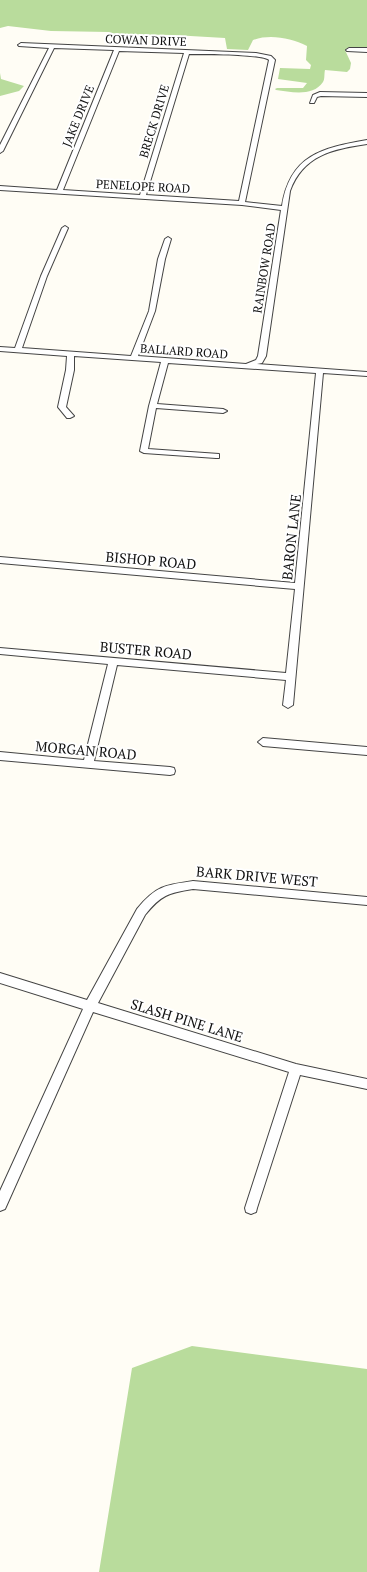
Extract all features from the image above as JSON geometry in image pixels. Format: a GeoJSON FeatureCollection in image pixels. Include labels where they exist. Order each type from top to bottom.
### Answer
{"type":"FeatureCollection","features":[{"type":"Feature","properties":{"kind":"street","name":"COWAN DRIVE"},"geometry":{"type":"LineString","coordinates":[[21,44],[256,55],[270,58],[272,60],[242,203]]}},
{"type":"Feature","properties":{"kind":"street"},"geometry":{"type":"LineString","coordinates":[[0,151],[52,46]]}},
{"type":"Feature","properties":{"kind":"street","name":"JAKE DRIVE"},"geometry":{"type":"LineString","coordinates":[[59,192],[117,49]]}},
{"type":"Feature","properties":{"kind":"street"},"geometry":{"type":"LineString","coordinates":[[349,50],[367,50]]}},
{"type":"Feature","properties":{"kind":"street","name":"BRECK DRIVE"},"geometry":{"type":"LineString","coordinates":[[142,197],[187,52]]}},
{"type":"Feature","properties":{"kind":"street"},"geometry":{"type":"LineString","coordinates":[[312,102],[315,96],[320,94],[367,95]]}},
{"type":"Feature","properties":{"kind":"street","name":"RAINBOW ROAD"},"geometry":{"type":"LineString","coordinates":[[246,366],[259,361],[262,356],[284,208],[290,181],[299,167],[311,159],[327,151],[367,142]]}},
{"type":"Feature","properties":{"kind":"street","name":"PENELOPE ROAD"},"geometry":{"type":"LineString","coordinates":[[0,188],[242,203],[284,208]]}},
{"type":"Feature","properties":{"kind":"street"},"geometry":{"type":"LineString","coordinates":[[17,350],[44,276],[65,228]]}},
{"type":"Feature","properties":{"kind":"street"},"geometry":{"type":"LineString","coordinates":[[134,358],[140,340],[149,322],[160,262],[168,239]]}},
{"type":"Feature","properties":{"kind":"street","name":"BALLARD ROAD"},"geometry":{"type":"LineString","coordinates":[[0,351],[17,350],[367,374]]}},
{"type":"Feature","properties":{"kind":"street"},"geometry":{"type":"LineString","coordinates":[[70,416],[62,407],[70,370],[71,354]]}},
{"type":"Feature","properties":{"kind":"street"},"geometry":{"type":"LineString","coordinates":[[165,360],[153,406],[144,451],[216,456]]}},
{"type":"Feature","properties":{"kind":"street","name":"BARON LANE"},"geometry":{"type":"LineString","coordinates":[[288,705],[320,371]]}},
{"type":"Feature","properties":{"kind":"street"},"geometry":{"type":"LineString","coordinates":[[153,406],[224,411]]}},
{"type":"Feature","properties":{"kind":"street","name":"BISHOP ROAD"},"geometry":{"type":"LineString","coordinates":[[0,560],[299,586]]}},
{"type":"Feature","properties":{"kind":"street","name":"BUSTER ROAD"},"geometry":{"type":"LineString","coordinates":[[0,651],[290,677]]}},
{"type":"Feature","properties":{"kind":"street"},"geometry":{"type":"LineString","coordinates":[[88,764],[113,661]]}},
{"type":"Feature","properties":{"kind":"street"},"geometry":{"type":"LineString","coordinates":[[263,742],[367,751]]}},
{"type":"Feature","properties":{"kind":"street","name":"MORGAN ROAD"},"geometry":{"type":"LineString","coordinates":[[0,756],[170,771]]}},
{"type":"Feature","properties":{"kind":"street","name":"BARK DRIVE WEST"},"geometry":{"type":"LineString","coordinates":[[0,1205],[90,1006],[141,912],[150,901],[167,889],[193,885],[367,901]]}},
{"type":"Feature","properties":{"kind":"street","name":"SLASH PINE LANE"},"geometry":{"type":"LineString","coordinates":[[0,978],[296,1068],[367,1084]]}},
{"type":"Feature","properties":{"kind":"street"},"geometry":{"type":"LineString","coordinates":[[251,1208],[296,1068]]}},
{"type":"Feature","properties":{"kind":"green space"},"geometry":{"type":"Polygon","coordinates":[[[0,0],[367,0],[367,49],[349,47],[345,50],[351,63],[350,69],[347,72],[325,70],[323,82],[314,90],[308,92],[288,92],[275,89],[303,88],[307,83],[278,79],[280,68],[310,69],[311,65],[306,60],[307,46],[294,41],[273,37],[260,38],[253,40],[248,50],[227,49],[225,38],[115,34],[109,32],[51,31],[8,26],[0,28],[0,0]]]}},
{"type":"Feature","properties":{"kind":"green space"},"geometry":{"type":"Polygon","coordinates":[[[0,73],[1,79],[24,86],[19,91],[0,96],[0,73]]]}},
{"type":"Feature","properties":{"kind":"green space"},"geometry":{"type":"Polygon","coordinates":[[[192,1346],[367,1369],[367,1572],[99,1572],[132,1368],[192,1346]]]}}]}
